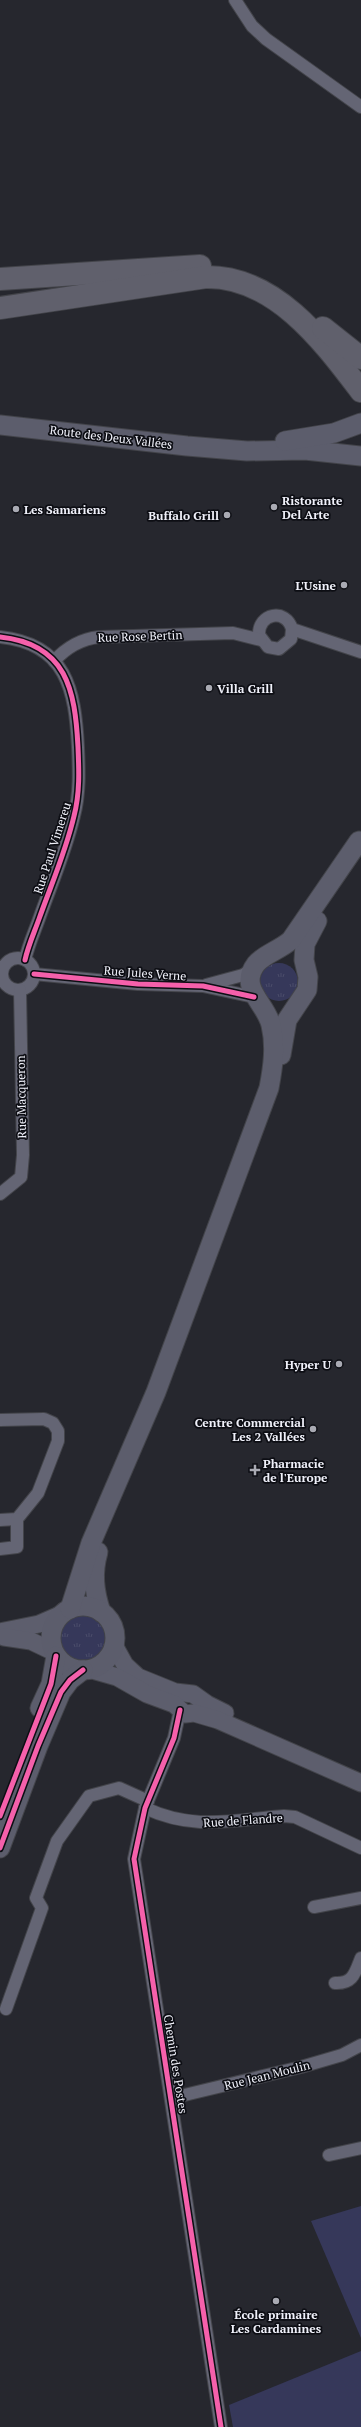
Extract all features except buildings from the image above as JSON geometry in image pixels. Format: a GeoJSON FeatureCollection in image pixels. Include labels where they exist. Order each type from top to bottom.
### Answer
{"type":"FeatureCollection","features":[{"type":"Feature","properties":{"kind":"highway"},"geometry":{"type":"LineString","coordinates":[[0,279],[193,266],[233,271],[250,277],[279,294],[361,358]]}},
{"type":"Feature","properties":{"kind":"highway"},"geometry":{"type":"LineString","coordinates":[[0,308],[206,277],[231,279],[259,289],[306,325],[325,344],[361,391]]}},
{"type":"Feature","properties":{"kind":"main road","name":"Route des Deux Vallées"},"geometry":{"type":"LineString","coordinates":[[222,447],[310,438],[334,433],[361,423]]}},
{"type":"Feature","properties":{"kind":"main road","name":"Route des Deux Vallées"},"geometry":{"type":"LineString","coordinates":[[0,425],[151,443],[222,447],[247,451],[305,450],[361,456]]}},
{"type":"Feature","properties":{"kind":"main road"},"geometry":{"type":"LineString","coordinates":[[0,1816],[50,1684],[55,1654],[51,1640],[53,1627],[66,1611],[91,1543],[156,1392],[246,1148],[265,1102],[272,1074],[273,1039],[271,1023],[258,1001],[250,980],[254,968],[259,961],[290,940],[360,839]]}},
{"type":"Feature","properties":{"kind":"main road"},"geometry":{"type":"LineString","coordinates":[[0,1848],[58,1699],[70,1680],[105,1661],[114,1645],[112,1626],[101,1612],[94,1590],[94,1569],[100,1546],[190,1326],[259,1143],[277,1090],[287,1020],[307,990],[308,981],[305,969],[306,940],[348,869],[360,839]]}},
{"type":"Feature","properties":{"kind":"main road"},"geometry":{"type":"LineString","coordinates":[[271,954],[288,954],[300,961],[305,969]]}},
{"type":"Feature","properties":{"kind":"main road"},"geometry":{"type":"LineString","coordinates":[[258,1001],[281,1011],[297,1005]]}},
{"type":"Feature","properties":{"kind":"main road"},"geometry":{"type":"LineString","coordinates":[[66,1611],[86,1606],[101,1612]]}},
{"type":"Feature","properties":{"kind":"main road"},"geometry":{"type":"LineString","coordinates":[[55,1654],[68,1666],[86,1670]]}},
{"type":"Feature","properties":{"kind":"street"},"geometry":{"type":"LineString","coordinates":[[238,3],[252,26],[266,39],[361,107]]}},
{"type":"Feature","properties":{"kind":"street"},"geometry":{"type":"LineString","coordinates":[[278,615],[287,619],[292,629],[288,644],[279,648],[268,647],[261,640],[260,625],[268,617],[278,615]]}},
{"type":"Feature","properties":{"kind":"street","name":"Rue Rose Bertin"},"geometry":{"type":"LineString","coordinates":[[54,661],[71,646],[90,638],[233,633],[260,625]]}},
{"type":"Feature","properties":{"kind":"street"},"geometry":{"type":"LineString","coordinates":[[292,629],[361,652]]}},
{"type":"Feature","properties":{"kind":"street","name":"Rue Rose Bertin"},"geometry":{"type":"LineString","coordinates":[[233,633],[261,640]]}},
{"type":"Feature","properties":{"kind":"street","name":"Rue Paul Vimereu"},"geometry":{"type":"LineString","coordinates":[[0,637],[20,641],[34,646],[54,661],[69,682],[74,697],[77,721],[78,798],[66,842],[25,960]]}},
{"type":"Feature","properties":{"kind":"street"},"geometry":{"type":"LineString","coordinates":[[11,959],[25,960],[33,968],[34,974],[30,985],[20,990],[9,988],[1,974],[4,965],[11,959]]}},
{"type":"Feature","properties":{"kind":"street","name":"Rue Jules Verne"},"geometry":{"type":"LineString","coordinates":[[202,986],[242,975],[254,968]]}},
{"type":"Feature","properties":{"kind":"street","name":"Rue Jules Verne"},"geometry":{"type":"LineString","coordinates":[[34,974],[138,984],[202,986],[258,1001]]}},
{"type":"Feature","properties":{"kind":"street","name":"Rue Macqueron"},"geometry":{"type":"LineString","coordinates":[[0,1194],[21,1176],[23,1155],[20,990]]}},
{"type":"Feature","properties":{"kind":"street"},"geometry":{"type":"LineString","coordinates":[[0,1420],[44,1419],[53,1423],[58,1431],[58,1442],[38,1493],[16,1519],[17,1547],[0,1549]]}},
{"type":"Feature","properties":{"kind":"street"},"geometry":{"type":"LineString","coordinates":[[0,1520],[16,1519]]}},
{"type":"Feature","properties":{"kind":"street"},"geometry":{"type":"LineString","coordinates":[[0,1632],[39,1624],[66,1611]]}},
{"type":"Feature","properties":{"kind":"street"},"geometry":{"type":"LineString","coordinates":[[0,1638],[31,1640],[55,1654]]}},
{"type":"Feature","properties":{"kind":"street"},"geometry":{"type":"LineString","coordinates":[[114,1645],[125,1665],[138,1676],[161,1687],[188,1706],[361,1783]]}},
{"type":"Feature","properties":{"kind":"street"},"geometry":{"type":"LineString","coordinates":[[86,1670],[117,1677],[188,1706],[361,1771]]}},
{"type":"Feature","properties":{"kind":"street","name":"Chemin des Postes"},"geometry":{"type":"LineString","coordinates":[[188,1706],[146,1804],[134,1859],[172,2098],[221,2427]]}},
{"type":"Feature","properties":{"kind":"street","name":"Rue de Flandre"},"geometry":{"type":"LineString","coordinates":[[6,2009],[42,1908],[36,1898],[57,1841],[75,1812],[89,1796],[114,1788],[123,1790],[146,1804],[181,1821],[202,1824],[276,1817],[295,1817],[361,1848]]}},
{"type":"Feature","properties":{"kind":"street"},"geometry":{"type":"LineString","coordinates":[[314,1908],[361,1898]]}},
{"type":"Feature","properties":{"kind":"street"},"geometry":{"type":"LineString","coordinates":[[335,1983],[345,1983],[352,1979],[361,1958]]}},
{"type":"Feature","properties":{"kind":"street","name":"Rue Jean Moulin"},"geometry":{"type":"LineString","coordinates":[[172,2098],[301,2067],[342,2055],[361,2045]]}},
{"type":"Feature","properties":{"kind":"street"},"geometry":{"type":"LineString","coordinates":[[329,2155],[361,2148]]}},
{"type":"Feature","properties":{"kind":"green space"},"geometry":{"type":"Polygon","coordinates":[[[275,963],[283,963],[293,968],[297,975],[297,989],[293,996],[283,1001],[275,1001],[265,996],[263,993],[260,986],[260,978],[265,968],[268,966],[275,963]]]}},
{"type":"Feature","properties":{"kind":"green space"},"geometry":{"type":"Polygon","coordinates":[[[76,1614],[86,1614],[95,1618],[101,1624],[104,1629],[104,1647],[95,1658],[86,1662],[76,1662],[67,1658],[61,1652],[57,1643],[57,1633],[61,1624],[67,1618],[76,1614]]]}},
{"type":"Feature","properties":{"kind":"green space"},"geometry":{"type":"Polygon","coordinates":[[[361,2206],[361,2338],[311,2221],[361,2206]]]}},
{"type":"Feature","properties":{"kind":"green space"},"geometry":{"type":"Polygon","coordinates":[[[361,2351],[361,2427],[233,2427],[229,2405],[361,2351]]]}},
{"type":"Feature","properties":{"kind":"cycle path"},"geometry":{"type":"LineString","coordinates":[[0,637],[22,641],[40,649],[53,660],[63,673],[70,689],[77,726],[79,773],[76,807],[63,855],[29,945],[25,960]]}},
{"type":"Feature","properties":{"kind":"cycle path"},"geometry":{"type":"LineString","coordinates":[[34,974],[138,984],[203,986],[254,997]]}},
{"type":"Feature","properties":{"kind":"cycle path"},"geometry":{"type":"LineString","coordinates":[[0,1816],[51,1684],[56,1656]]}},
{"type":"Feature","properties":{"kind":"cycle path"},"geometry":{"type":"LineString","coordinates":[[0,1848],[38,1746],[61,1692],[70,1680],[83,1670]]}},
{"type":"Feature","properties":{"kind":"cycle path"},"geometry":{"type":"LineString","coordinates":[[180,1710],[174,1738],[145,1808],[134,1859],[221,2427]]}},
{"type":"Feature","properties":{"kind":"place","name":"Ristorante Del Arte"},"geometry":{"type":"Point","coordinates":[274,507]}},
{"type":"Feature","properties":{"kind":"place","name":"Les Samariens"},"geometry":{"type":"Point","coordinates":[16,509]}},
{"type":"Feature","properties":{"kind":"place","name":"Buffalo Grill"},"geometry":{"type":"Point","coordinates":[227,515]}},
{"type":"Feature","properties":{"kind":"place","name":"L'Usine"},"geometry":{"type":"Point","coordinates":[344,585]}},
{"type":"Feature","properties":{"kind":"place","name":"Villa Grill"},"geometry":{"type":"Point","coordinates":[209,688]}},
{"type":"Feature","properties":{"kind":"place","name":"Hyper U"},"geometry":{"type":"Point","coordinates":[339,1364]}},
{"type":"Feature","properties":{"kind":"place","name":"Centre Commercial Les 2 Vallées"},"geometry":{"type":"Point","coordinates":[313,1429]}},
{"type":"Feature","properties":{"kind":"place","name":"Pharmacie de l'Europe"},"geometry":{"type":"Point","coordinates":[255,1470]}},
{"type":"Feature","properties":{"kind":"place","name":"École primaire Les Cardamines"},"geometry":{"type":"Point","coordinates":[276,2301]}}]}
